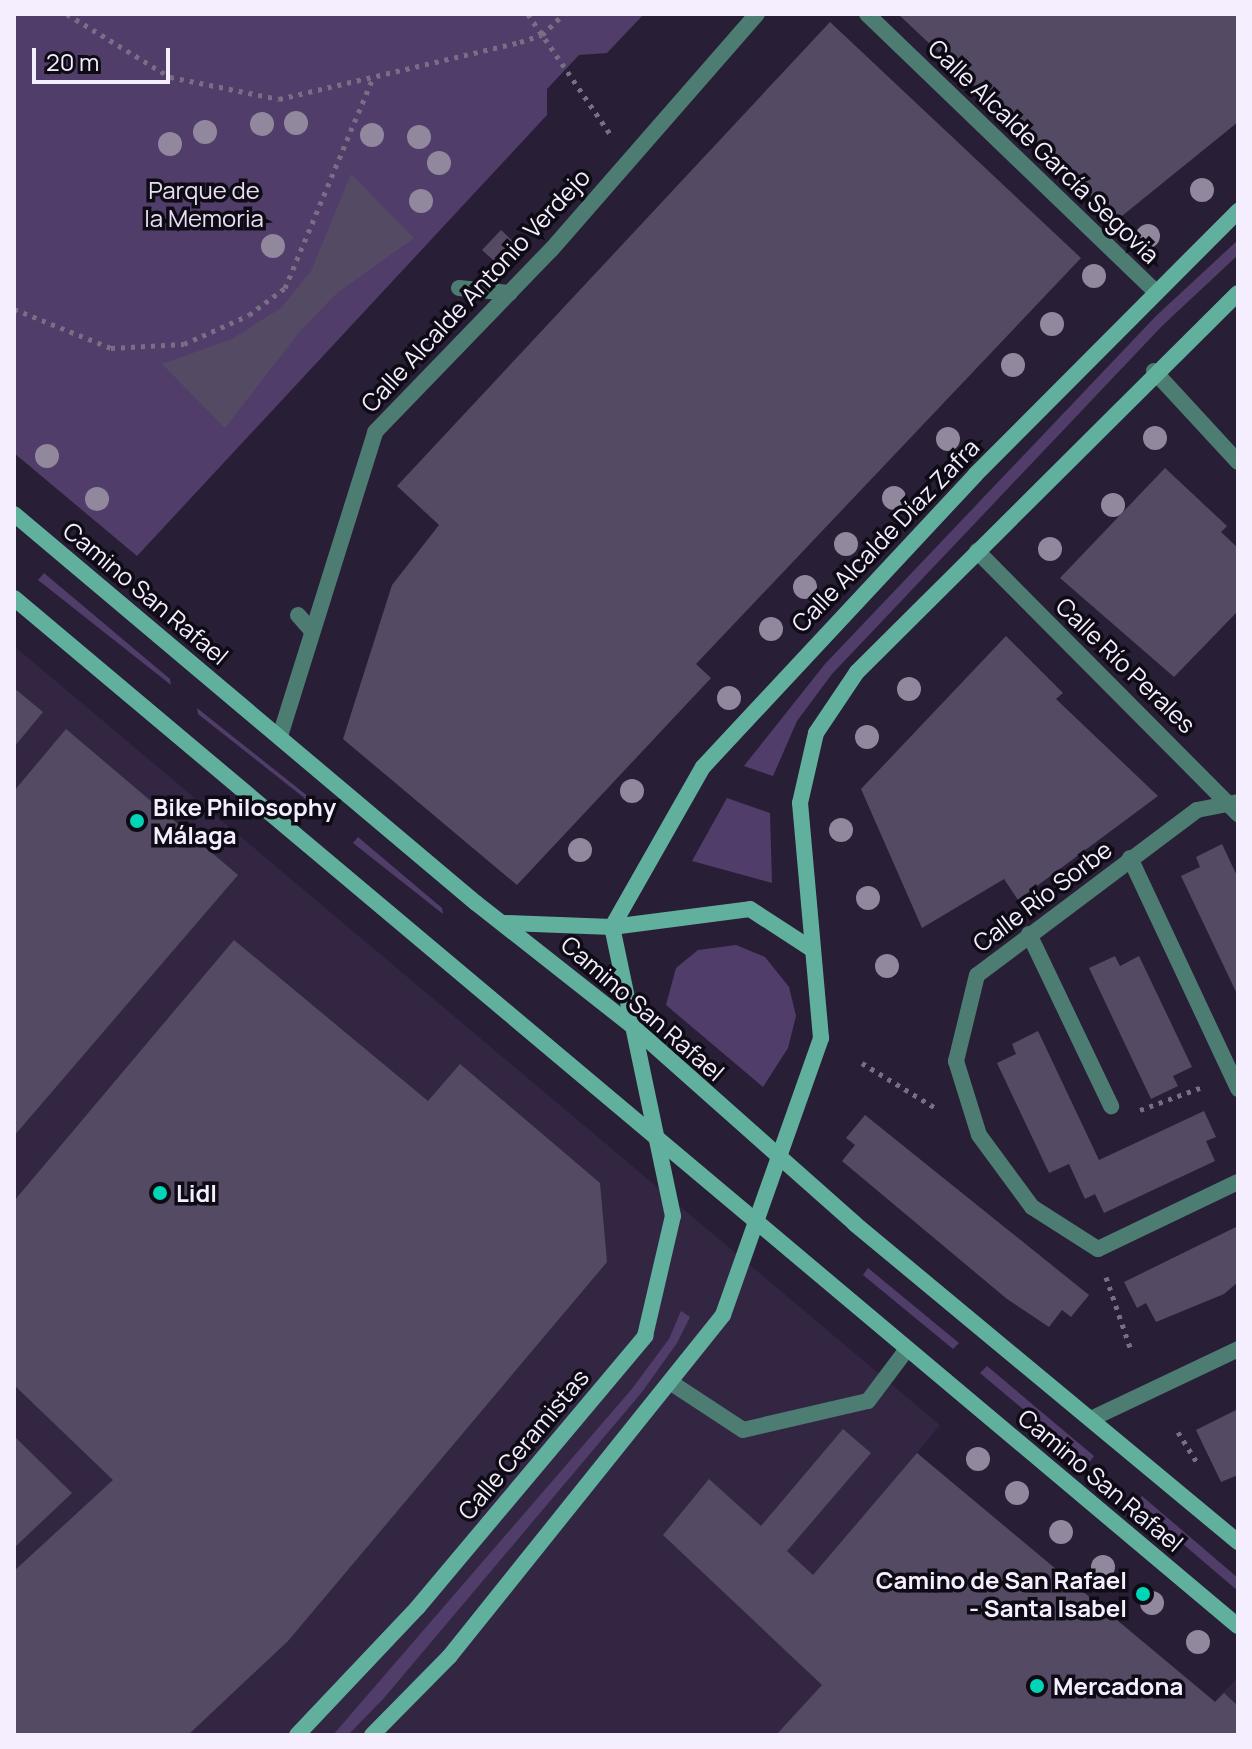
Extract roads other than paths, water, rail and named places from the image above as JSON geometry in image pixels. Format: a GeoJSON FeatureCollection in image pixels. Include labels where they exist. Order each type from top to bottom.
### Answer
{"type":"FeatureCollection","features":[{"type":"Feature","properties":{"kind":"main road","name":"Calle Alcalde Díaz Zafra"},"geometry":{"type":"LineString","coordinates":[[612,927],[703,767],[1154,290],[1238,211]]}},
{"type":"Feature","properties":{"kind":"main road"},"geometry":{"type":"LineString","coordinates":[[372,1735],[449,1657],[723,1315],[777,1151],[821,1038],[810,948],[800,803],[816,733],[857,672],[1154,371],[1238,293]]}},
{"type":"Feature","properties":{"kind":"main road","name":"Camino San Rafael"},"geometry":{"type":"LineString","coordinates":[[14,514],[504,923],[630,1024],[777,1151],[855,1224],[1093,1418],[1238,1542]]}},
{"type":"Feature","properties":{"kind":"main road","name":"Camino San Rafael"},"geometry":{"type":"LineString","coordinates":[[14,598],[1238,1626]]}},
{"type":"Feature","properties":{"kind":"main road"},"geometry":{"type":"LineString","coordinates":[[504,923],[612,927],[750,909],[810,948]]}},
{"type":"Feature","properties":{"kind":"main road","name":"Calle Ceramistas"},"geometry":{"type":"LineString","coordinates":[[297,1735],[418,1607],[645,1336],[673,1216],[652,1135],[612,927]]}},
{"type":"Feature","properties":{"kind":"street","name":"Calle Alcalde Antonio Verdejo"},"geometry":{"type":"LineString","coordinates":[[280,736],[375,432],[510,293],[757,14]]}},
{"type":"Feature","properties":{"kind":"street","name":"Calle Alcalde García Segovia"},"geometry":{"type":"LineString","coordinates":[[867,14],[1154,290]]}},
{"type":"Feature","properties":{"kind":"street"},"geometry":{"type":"LineString","coordinates":[[459,288],[510,293]]}},
{"type":"Feature","properties":{"kind":"street"},"geometry":{"type":"LineString","coordinates":[[1154,371],[1238,462]]}},
{"type":"Feature","properties":{"kind":"street","name":"Calle Río Perales"},"geometry":{"type":"LineString","coordinates":[[977,551],[1236,807]]}},
{"type":"Feature","properties":{"kind":"street"},"geometry":{"type":"LineString","coordinates":[[298,615],[312,631]]}},
{"type":"Feature","properties":{"kind":"street","name":"Calle Río Sorbe"},"geometry":{"type":"LineString","coordinates":[[1236,807],[1197,810],[977,975],[956,1061],[979,1135],[1032,1207],[1098,1249],[1238,1182]]}},
{"type":"Feature","properties":{"kind":"street"},"geometry":{"type":"LineString","coordinates":[[1130,858],[1234,1082]]}},
{"type":"Feature","properties":{"kind":"street"},"geometry":{"type":"LineString","coordinates":[[1029,934],[1111,1106]]}},
{"type":"Feature","properties":{"kind":"street"},"geometry":{"type":"LineString","coordinates":[[670,1382],[743,1430],[868,1401],[907,1349]]}},
{"type":"Feature","properties":{"kind":"street"},"geometry":{"type":"LineString","coordinates":[[1093,1418],[1238,1349]]}},
{"type":"Feature","properties":{"kind":"place","name":"Bike Philosophy Málaga"},"geometry":{"type":"Point","coordinates":[137,821]}},
{"type":"Feature","properties":{"kind":"place","name":"Lidl"},"geometry":{"type":"Point","coordinates":[160,1193]}},
{"type":"Feature","properties":{"kind":"place","name":"Camino de San Rafael - Santa Isabel"},"geometry":{"type":"Point","coordinates":[1143,1594]}},
{"type":"Feature","properties":{"kind":"place","name":"Mercadona"},"geometry":{"type":"Point","coordinates":[1037,1686]}},
{"type":"Feature","properties":{"kind":"park label","name":"Parque de la Memoria"},"geometry":{"type":"Point","coordinates":[204,204]}}]}
